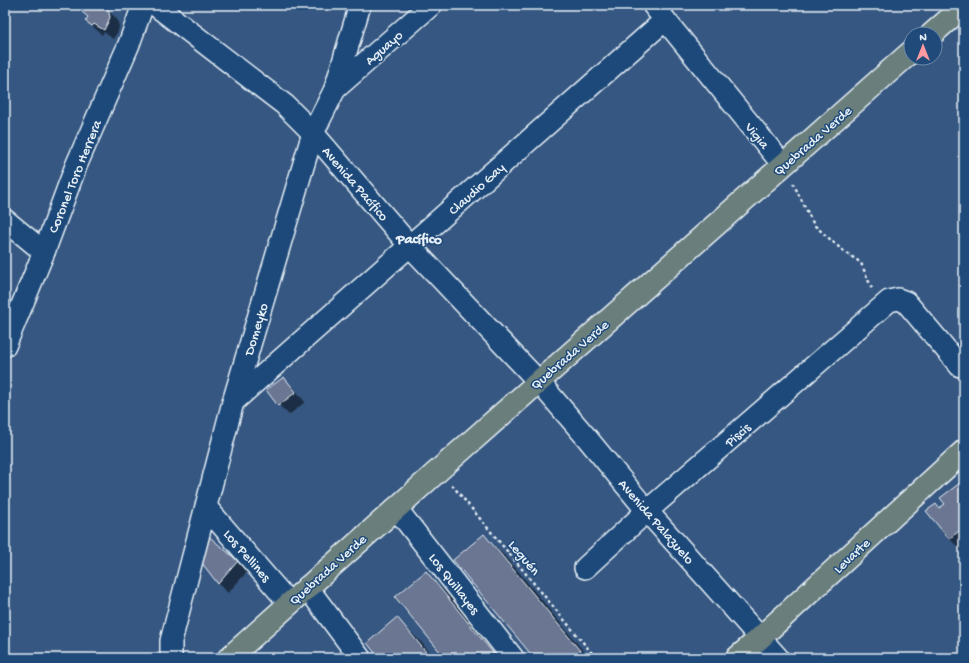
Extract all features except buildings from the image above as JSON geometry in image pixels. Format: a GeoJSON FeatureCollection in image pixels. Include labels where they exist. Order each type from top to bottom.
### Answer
{"type":"FeatureCollection","features":[{"type":"Feature","properties":{"kind":"main road"},"geometry":{"type":"LineString","coordinates":[[941,26],[964,6]]}},
{"type":"Feature","properties":{"kind":"main road","name":"Quebrada Verde"},"geometry":{"type":"LineString","coordinates":[[229,658],[307,587],[903,59]]}},
{"type":"Feature","properties":{"kind":"main road","name":"Levarte"},"geometry":{"type":"LineString","coordinates":[[737,658],[964,452]]}},
{"type":"Feature","properties":{"kind":"street","name":"Coronel Toro Herrera"},"geometry":{"type":"LineString","coordinates":[[5,346],[44,252],[76,166],[129,44],[143,5]]}},
{"type":"Feature","properties":{"kind":"street","name":"Avenida Pacífico"},"geometry":{"type":"LineString","coordinates":[[155,5],[285,105],[313,133],[410,246],[538,382]]}},
{"type":"Feature","properties":{"kind":"street","name":"Domeyko"},"geometry":{"type":"LineString","coordinates":[[171,658],[171,641],[233,402],[313,133],[335,89],[360,5]]}},
{"type":"Feature","properties":{"kind":"street","name":"Aguayo"},"geometry":{"type":"LineString","coordinates":[[335,89],[431,5]]}},
{"type":"Feature","properties":{"kind":"street","name":"Vigia"},"geometry":{"type":"LineString","coordinates":[[659,12],[783,165]]}},
{"type":"Feature","properties":{"kind":"street","name":"Claudio Gay"},"geometry":{"type":"LineString","coordinates":[[233,402],[410,246],[659,12]]}},
{"type":"Feature","properties":{"kind":"street"},"geometry":{"type":"LineString","coordinates":[[5,220],[44,252]]}},
{"type":"Feature","properties":{"kind":"street"},"geometry":{"type":"LineString","coordinates":[[885,304],[898,299],[906,302],[960,366]]}},
{"type":"Feature","properties":{"kind":"street","name":"Piscis"},"geometry":{"type":"LineString","coordinates":[[584,568],[647,511],[885,304]]}},
{"type":"Feature","properties":{"kind":"street","name":"Avenida Palazuelo"},"geometry":{"type":"LineString","coordinates":[[538,382],[587,438],[647,511],[778,658]]}},
{"type":"Feature","properties":{"kind":"street","name":"Los Pellines"},"geometry":{"type":"LineString","coordinates":[[206,507],[290,603]]}},
{"type":"Feature","properties":{"kind":"street","name":"Los Quillayes"},"geometry":{"type":"LineString","coordinates":[[396,508],[513,658]]}},
{"type":"Feature","properties":{"kind":"street"},"geometry":{"type":"LineString","coordinates":[[307,587],[360,658]]}},
{"type":"Feature","properties":{"kind":"path"},"geometry":{"type":"LineString","coordinates":[[783,165],[814,225],[841,249],[861,263],[885,304]]}},
{"type":"Feature","properties":{"kind":"path","name":"Leguén"},"geometry":{"type":"LineString","coordinates":[[439,470],[596,658]]}},
{"type":"Feature","properties":{"kind":"district","name":"Pacífico"},"geometry":{"type":"Point","coordinates":[419,238]}}]}
